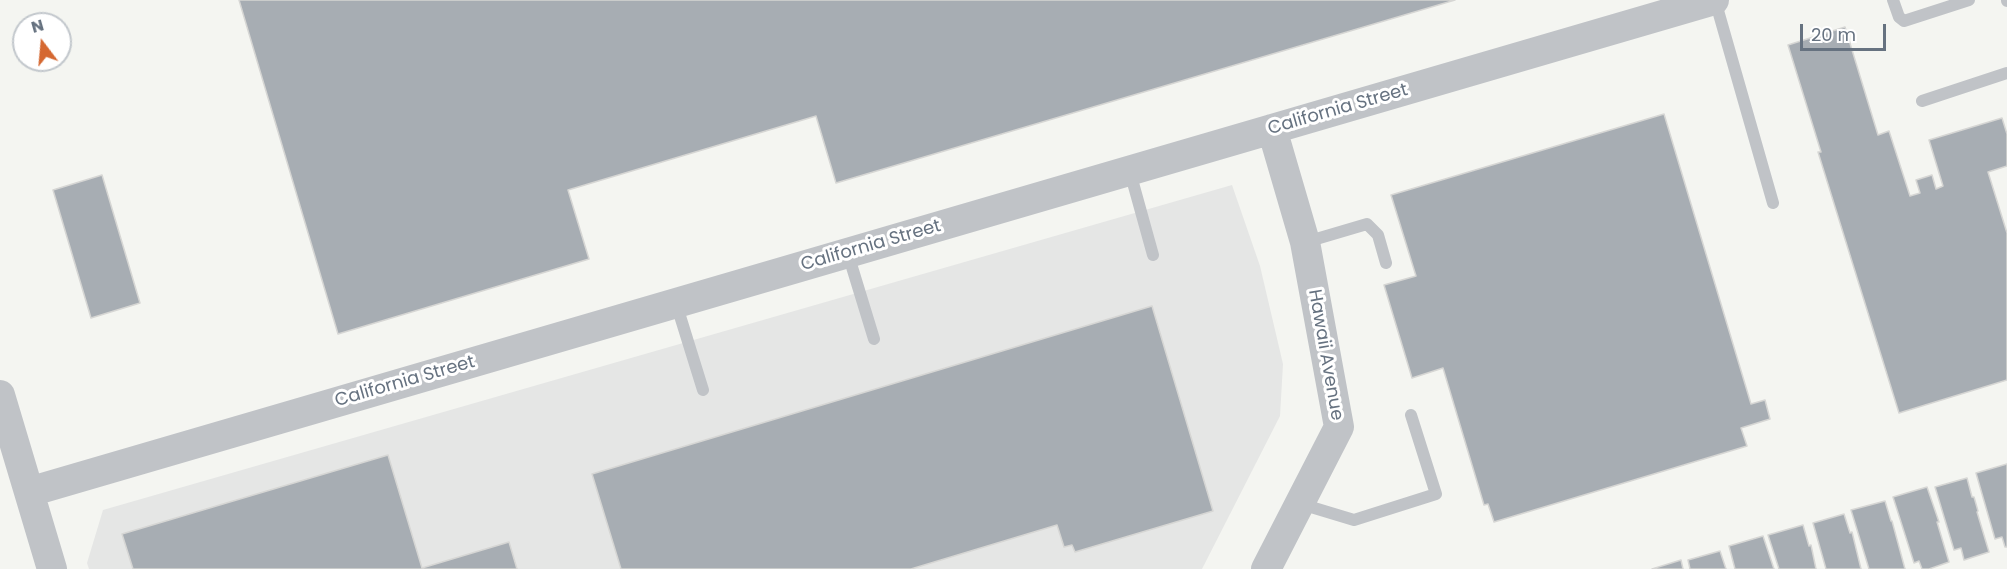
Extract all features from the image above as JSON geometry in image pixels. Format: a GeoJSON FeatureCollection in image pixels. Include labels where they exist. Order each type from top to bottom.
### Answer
{"type":"FeatureCollection","features":[{"type":"Feature","properties":{"kind":"street","name":"California Street"},"geometry":{"type":"LineString","coordinates":[[29,492],[1715,0]]}},
{"type":"Feature","properties":{"kind":"street","name":"Hawaii Avenue"},"geometry":{"type":"LineString","coordinates":[[1266,569],[1339,427],[1305,242],[1272,129]]}},
{"type":"Feature","properties":{"kind":"street"},"geometry":{"type":"LineString","coordinates":[[0,395],[52,569]]}},
{"type":"Feature","properties":{"kind":"lane"},"geometry":{"type":"LineString","coordinates":[[1715,0],[1773,203]]}},
{"type":"Feature","properties":{"kind":"lane"},"geometry":{"type":"LineString","coordinates":[[1893,0],[1899,17],[1904,21],[1969,0]]}},
{"type":"Feature","properties":{"kind":"lane"},"geometry":{"type":"LineString","coordinates":[[1922,101],[2007,73]]}},
{"type":"Feature","properties":{"kind":"lane"},"geometry":{"type":"LineString","coordinates":[[1130,170],[1153,255]]}},
{"type":"Feature","properties":{"kind":"lane"},"geometry":{"type":"LineString","coordinates":[[1305,242],[1367,224],[1378,235],[1386,263]]}},
{"type":"Feature","properties":{"kind":"lane"},"geometry":{"type":"LineString","coordinates":[[848,253],[874,339]]}},
{"type":"Feature","properties":{"kind":"lane"},"geometry":{"type":"LineString","coordinates":[[676,303],[703,390]]}},
{"type":"Feature","properties":{"kind":"lane"},"geometry":{"type":"LineString","coordinates":[[1300,504],[1354,519],[1436,494],[1411,415]]}},
{"type":"Feature","properties":{"kind":"shaded area"},"geometry":{"type":"Polygon","coordinates":[[[1232,185],[1260,266],[1283,364],[1280,416],[1202,569],[89,569],[87,563],[103,510],[1232,185]]]}},
{"type":"Feature","properties":{"kind":"building"},"geometry":{"type":"Polygon","coordinates":[[[239,0],[1455,0],[836,183],[816,116],[568,190],[589,259],[338,334],[239,0]]]}},
{"type":"Feature","properties":{"kind":"building"},"geometry":{"type":"Polygon","coordinates":[[[1845,27],[1878,135],[1889,131],[1910,196],[1920,193],[1916,180],[1932,175],[1936,189],[1943,186],[1929,140],[2002,118],[2007,134],[2007,166],[1988,172],[2007,233],[2007,380],[1899,413],[1818,152],[1821,152],[1788,45],[1845,27]]]}},
{"type":"Feature","properties":{"kind":"building"},"geometry":{"type":"Polygon","coordinates":[[[1664,114],[1751,404],[1765,400],[1770,419],[1741,428],[1747,446],[1494,522],[1488,504],[1484,505],[1443,368],[1412,378],[1384,285],[1416,276],[1391,195],[1664,114]]]}},
{"type":"Feature","properties":{"kind":"building"},"geometry":{"type":"Polygon","coordinates":[[[102,175],[140,303],[91,318],[53,190],[102,175]]]}},
{"type":"Feature","properties":{"kind":"building"},"geometry":{"type":"Polygon","coordinates":[[[1152,306],[1213,511],[1075,552],[1072,545],[1064,547],[1057,525],[911,569],[621,569],[592,474],[1152,306]]]}},
{"type":"Feature","properties":{"kind":"building"},"geometry":{"type":"Polygon","coordinates":[[[388,455],[422,568],[509,542],[517,569],[133,569],[122,534],[388,455]]]}},
{"type":"Feature","properties":{"kind":"building"},"geometry":{"type":"Polygon","coordinates":[[[2007,464],[2007,547],[2005,547],[2002,537],[1995,539],[1976,473],[2007,464]]]}},
{"type":"Feature","properties":{"kind":"building"},"geometry":{"type":"Polygon","coordinates":[[[1967,478],[1989,552],[1964,560],[1961,548],[1954,550],[1935,487],[1967,478]]]}},
{"type":"Feature","properties":{"kind":"building"},"geometry":{"type":"Polygon","coordinates":[[[1927,487],[1949,562],[1922,569],[1919,561],[1914,563],[1893,497],[1927,487]]]}},
{"type":"Feature","properties":{"kind":"building"},"geometry":{"type":"Polygon","coordinates":[[[1885,501],[1905,569],[1869,569],[1851,510],[1885,501]]]}},
{"type":"Feature","properties":{"kind":"building"},"geometry":{"type":"Polygon","coordinates":[[[1844,514],[1850,533],[1852,532],[1861,569],[1826,569],[1813,523],[1844,514]]]}},
{"type":"Feature","properties":{"kind":"building"},"geometry":{"type":"Polygon","coordinates":[[[1803,525],[1809,546],[1811,545],[1816,569],[1779,569],[1768,535],[1803,525]]]}},
{"type":"Feature","properties":{"kind":"building"},"geometry":{"type":"Polygon","coordinates":[[[1763,536],[1774,569],[1735,569],[1729,546],[1763,536]]]}},
{"type":"Feature","properties":{"kind":"building"},"geometry":{"type":"Polygon","coordinates":[[[1720,551],[1726,569],[1690,569],[1688,560],[1720,551]]]}},
{"type":"Feature","properties":{"kind":"building"},"geometry":{"type":"Polygon","coordinates":[[[1681,560],[1683,569],[1652,569],[1681,560]]]}}]}
